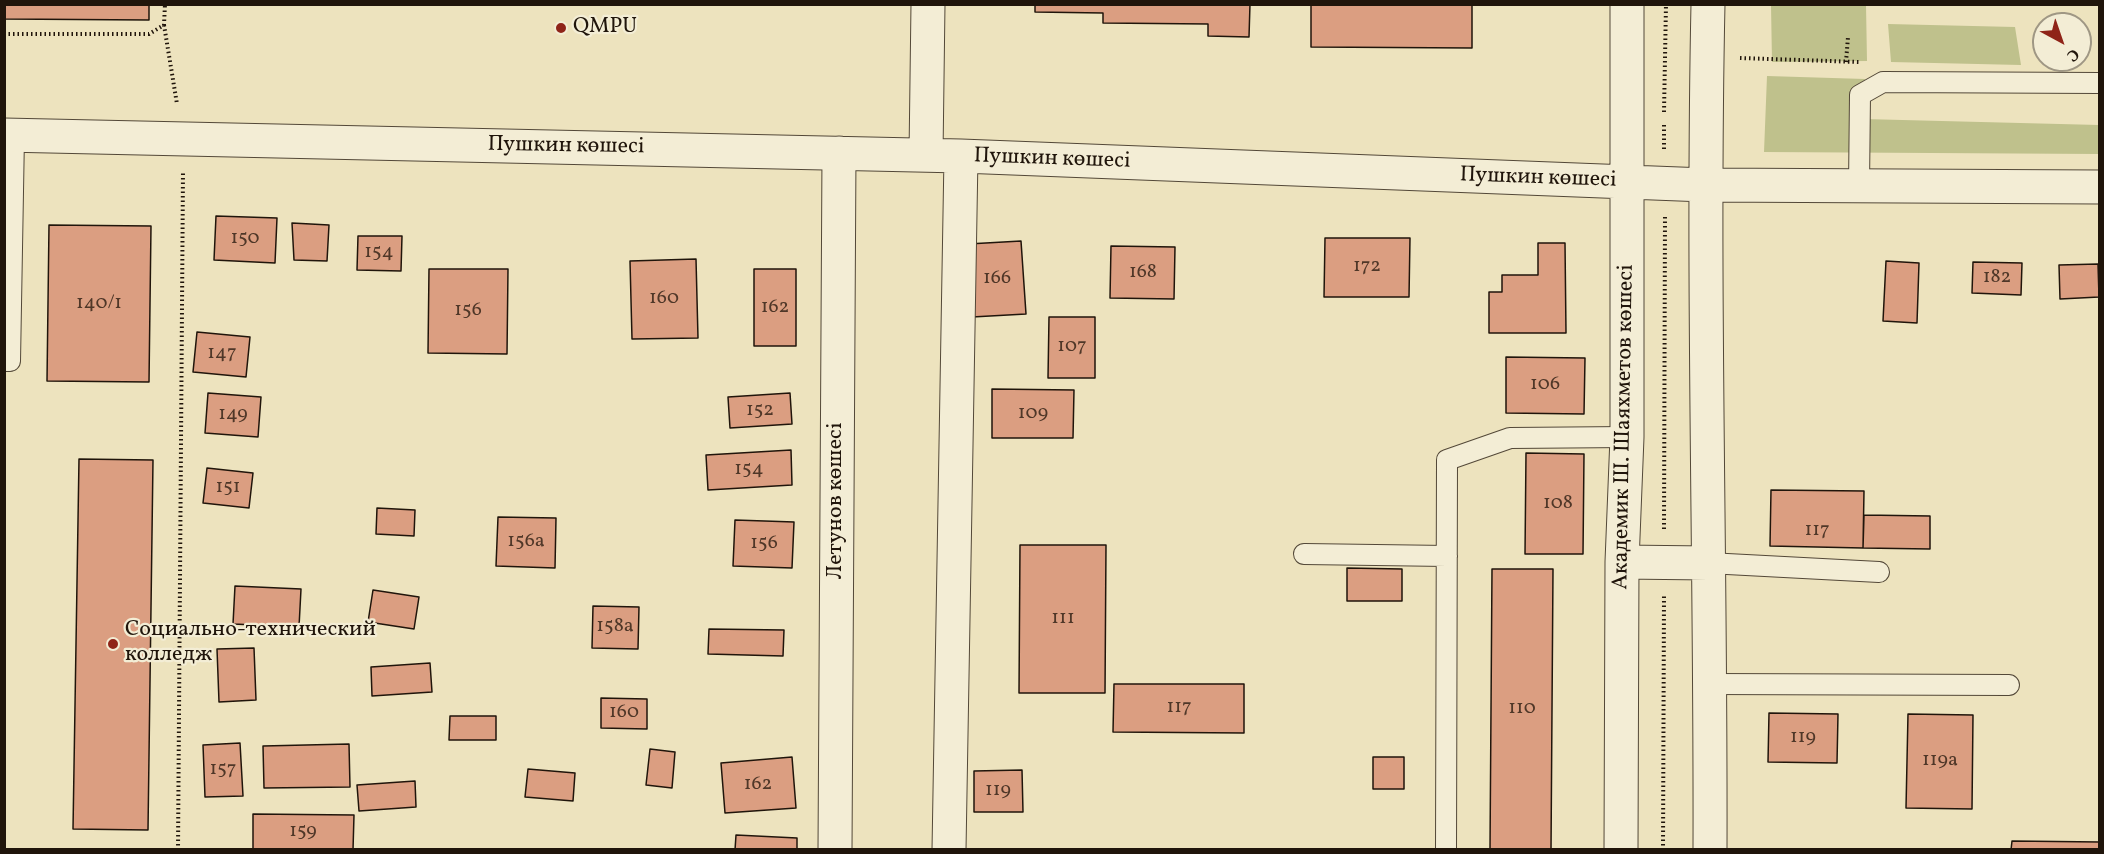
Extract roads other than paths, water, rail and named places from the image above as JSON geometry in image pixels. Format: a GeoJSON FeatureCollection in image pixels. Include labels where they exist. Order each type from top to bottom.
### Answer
{"type":"FeatureCollection","features":[{"type":"Feature","properties":{"kind":"street"},"geometry":{"type":"LineString","coordinates":[[926,155],[928,4]]}},
{"type":"Feature","properties":{"kind":"street","name":"Академик Ш. Шаяхметов көшесі"},"geometry":{"type":"LineString","coordinates":[[1621,849],[1622,562],[1627,437],[1627,4]]}},
{"type":"Feature","properties":{"kind":"street"},"geometry":{"type":"LineString","coordinates":[[1708,4],[1705,186],[1711,684],[1710,849]]}},
{"type":"Feature","properties":{"kind":"street","name":"Пушкин көшесі"},"geometry":{"type":"LineString","coordinates":[[9,135],[961,156],[1705,186],[2100,187]]}},
{"type":"Feature","properties":{"kind":"street","name":"Летунов көшесі"},"geometry":{"type":"LineString","coordinates":[[834,849],[839,153]]}},
{"type":"Feature","properties":{"kind":"street"},"geometry":{"type":"LineString","coordinates":[[949,849],[961,156]]}},
{"type":"Feature","properties":{"kind":"street"},"geometry":{"type":"LineString","coordinates":[[1622,562],[1708,563]]}},
{"type":"Feature","properties":{"kind":"lane"},"geometry":{"type":"LineString","coordinates":[[1859,186],[1860,95],[1883,82],[2100,83]]}},
{"type":"Feature","properties":{"kind":"lane"},"geometry":{"type":"LineString","coordinates":[[4,361],[10,361],[9,135]]}},
{"type":"Feature","properties":{"kind":"lane"},"geometry":{"type":"LineString","coordinates":[[1446,849],[1447,460],[1510,438],[1627,437]]}},
{"type":"Feature","properties":{"kind":"lane"},"geometry":{"type":"LineString","coordinates":[[1304,554],[1447,556]]}},
{"type":"Feature","properties":{"kind":"lane"},"geometry":{"type":"LineString","coordinates":[[1708,563],[1879,572]]}},
{"type":"Feature","properties":{"kind":"lane"},"geometry":{"type":"LineString","coordinates":[[1711,684],[2009,685]]}},
{"type":"Feature","properties":{"kind":"place","name":"QMPU"},"geometry":{"type":"Point","coordinates":[561,28]}},
{"type":"Feature","properties":{"kind":"place","name":"Социально-технический колледж"},"geometry":{"type":"Point","coordinates":[113,644]}}]}
